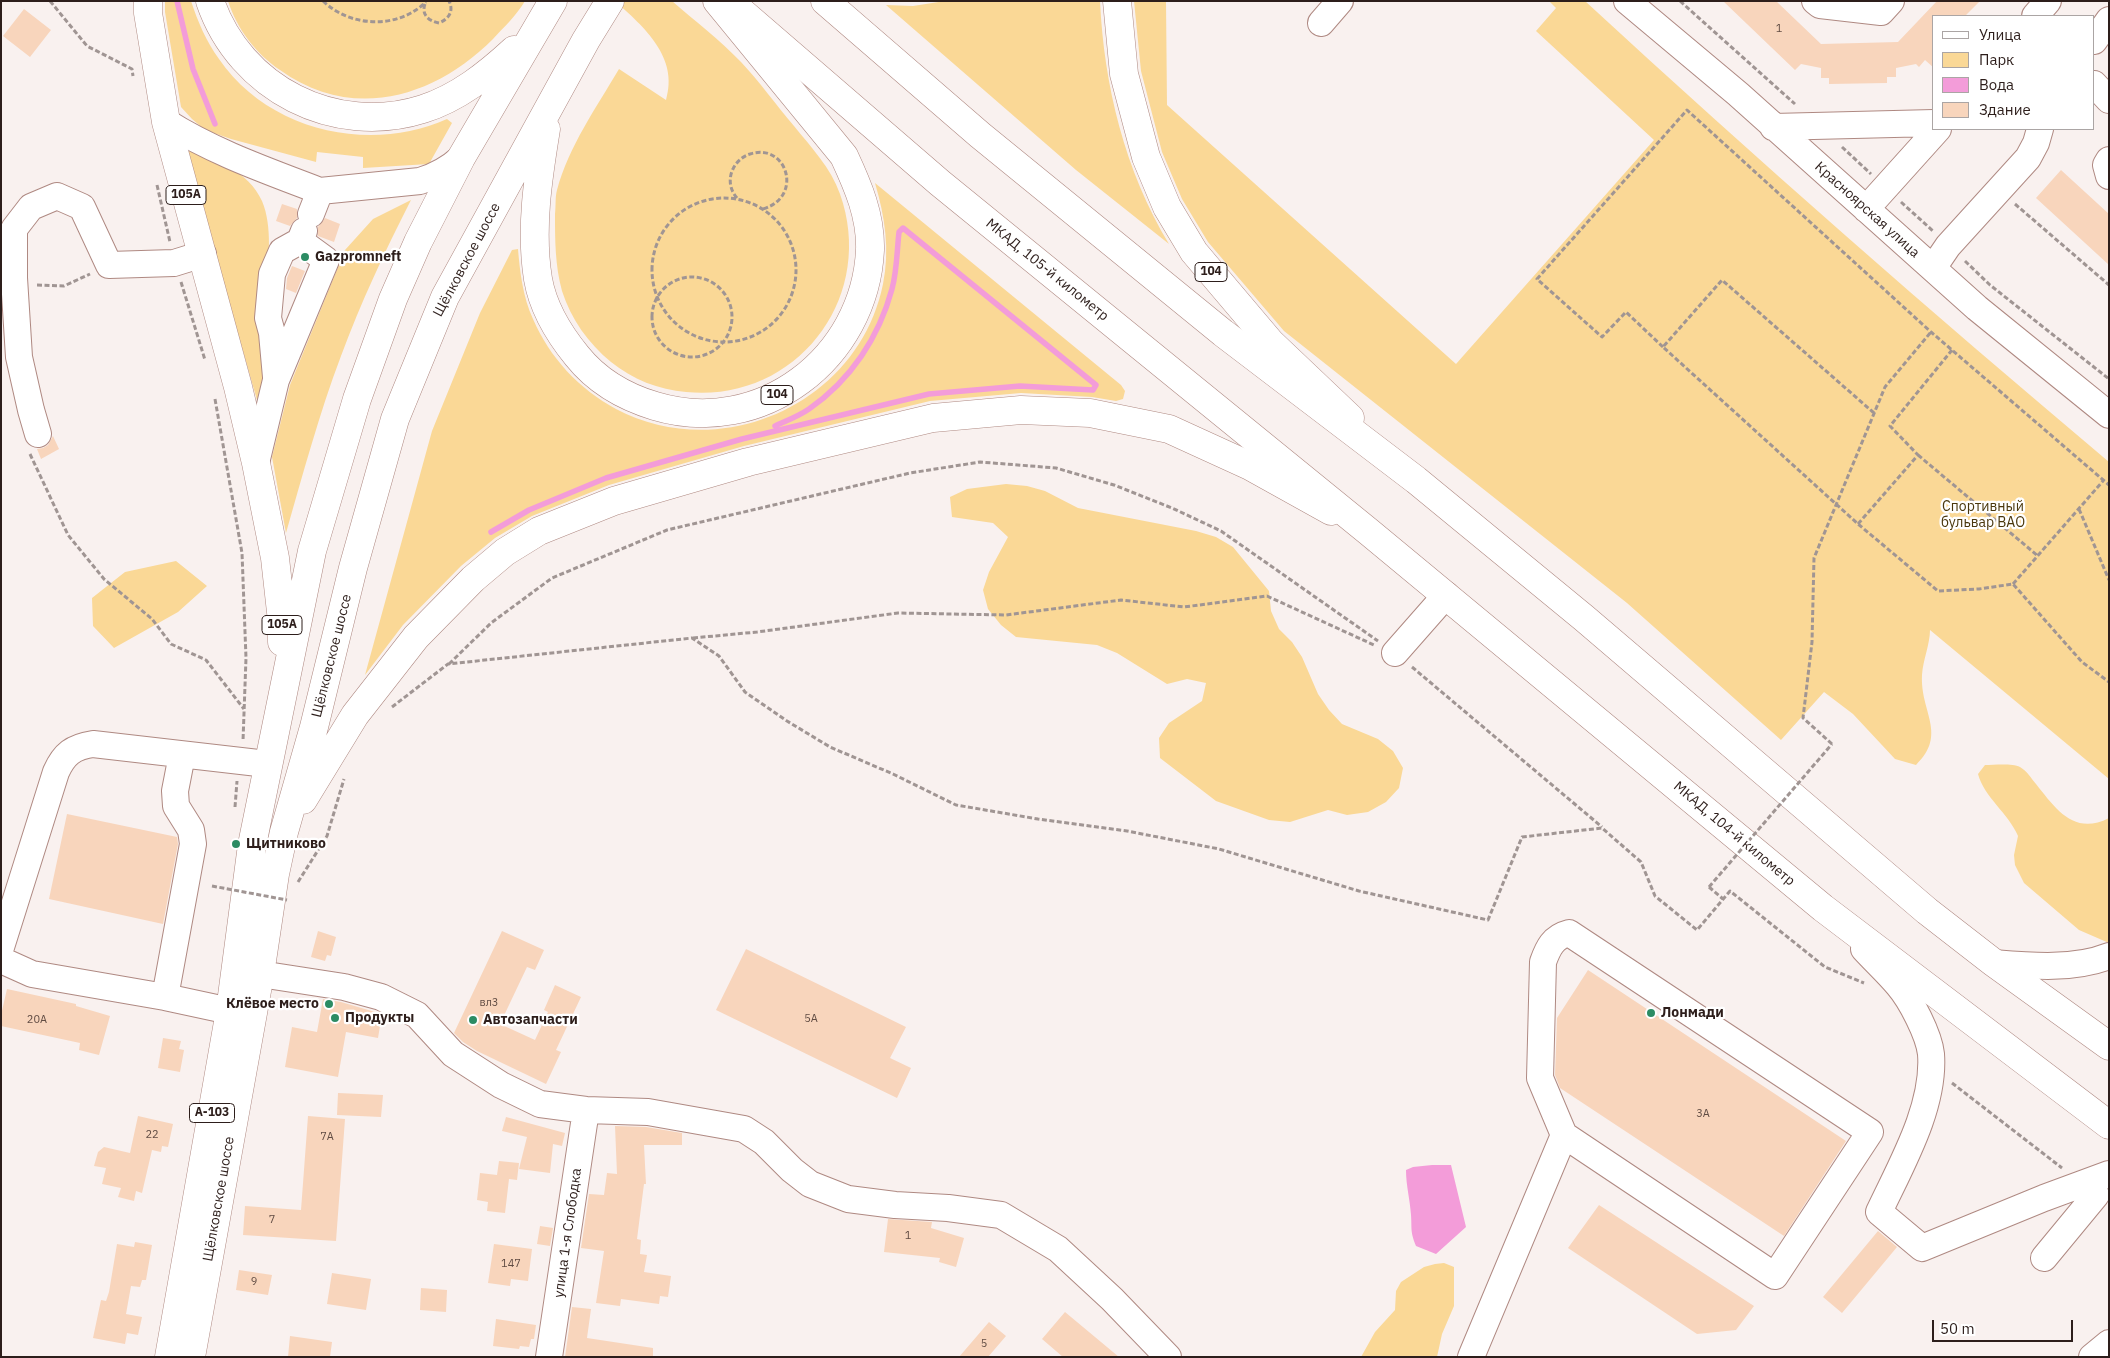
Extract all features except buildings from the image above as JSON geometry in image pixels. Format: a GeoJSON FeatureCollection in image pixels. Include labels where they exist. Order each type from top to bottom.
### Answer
{"type":"FeatureCollection","features":[{"type":"Feature","properties":{"kind":"main road","name":"105A"},"geometry":{"type":"LineString","coordinates":[[148,1],[148,13],[166,122],[203,254],[256,463],[275,558],[282,621],[282,692]]}},
{"type":"Feature","properties":{"kind":"main road"},"geometry":{"type":"LineString","coordinates":[[210,1],[216,19],[235,50],[258,76],[287,96],[320,110],[354,117],[389,117],[424,109],[456,95],[492,71],[547,12]]}},
{"type":"Feature","properties":{"kind":"main road","name":"Щёлковское шоссе"},"geometry":{"type":"LineString","coordinates":[[191,1357],[284,832],[314,727],[353,568],[398,410],[445,297],[586,40],[610,1]]}},
{"type":"Feature","properties":{"kind":"main road","name":"104"},"geometry":{"type":"LineString","coordinates":[[549,108],[536,191],[535,248],[538,281],[548,312],[564,340],[584,365],[617,390],[638,401],[669,410],[702,414],[734,411],[765,401],[794,386],[819,366],[840,341],[856,312],[866,281],[870,249],[867,216],[858,185],[844,156],[717,1]]}},
{"type":"Feature","properties":{"kind":"main road","name":"МКАД, 105-й километр"},"geometry":{"type":"LineString","coordinates":[[730,1],[940,183],[1369,532]]}},
{"type":"Feature","properties":{"kind":"main road"},"geometry":{"type":"LineString","coordinates":[[825,1],[980,135],[1223,333],[1416,480],[1584,618],[1927,911],[1994,963],[2109,1046]]}},
{"type":"Feature","properties":{"kind":"main road","name":"104"},"geometry":{"type":"LineString","coordinates":[[1117,1],[1124,74],[1146,157],[1166,207],[1194,252],[1271,343],[1416,480]]}},
{"type":"Feature","properties":{"kind":"main road","name":"Щёлковское шоссе"},"geometry":{"type":"LineString","coordinates":[[169,1357],[230,1011],[249,869],[267,764],[312,551],[357,399],[397,291],[418,242],[461,158],[547,12]]}},
{"type":"Feature","properties":{"kind":"main road"},"geometry":{"type":"LineString","coordinates":[[284,832],[355,715],[410,644],[473,579],[505,552],[539,532],[614,501],[748,462],[933,418],[1021,410],[1090,414],[1168,429],[1250,466],[1369,532]]}},
{"type":"Feature","properties":{"kind":"main road","name":"МКАД, 104-й километр"},"geometry":{"type":"LineString","coordinates":[[1369,532],[1824,908],[2109,1125]]}},
{"type":"Feature","properties":{"kind":"street"},"geometry":{"type":"LineString","coordinates":[[1321,23],[1340,1]]}},
{"type":"Feature","properties":{"kind":"street","name":"Красноярская улица"},"geometry":{"type":"LineString","coordinates":[[1628,1],[1738,94],[1978,308],[2109,415]]}},
{"type":"Feature","properties":{"kind":"street"},"geometry":{"type":"LineString","coordinates":[[1816,1],[1820,5],[1881,12],[1891,1]]}},
{"type":"Feature","properties":{"kind":"street"},"geometry":{"type":"LineString","coordinates":[[2036,15],[2048,1]]}},
{"type":"Feature","properties":{"kind":"street"},"geometry":{"type":"LineString","coordinates":[[2095,40],[2109,20]]}},
{"type":"Feature","properties":{"kind":"street"},"geometry":{"type":"LineString","coordinates":[[2095,85],[2109,100]]}},
{"type":"Feature","properties":{"kind":"street"},"geometry":{"type":"LineString","coordinates":[[166,122],[190,138],[245,162],[309,219],[326,260],[276,380],[256,463]]}},
{"type":"Feature","properties":{"kind":"street"},"geometry":{"type":"LineString","coordinates":[[1774,127],[1932,123]]}},
{"type":"Feature","properties":{"kind":"street"},"geometry":{"type":"LineString","coordinates":[[1866,209],[1937,130]]}},
{"type":"Feature","properties":{"kind":"street"},"geometry":{"type":"LineString","coordinates":[[1933,268],[1948,246],[2028,158],[2036,143],[2040,130]]}},
{"type":"Feature","properties":{"kind":"street"},"geometry":{"type":"LineString","coordinates":[[276,380],[272,333],[268,318],[272,274],[282,251],[309,219],[433,177],[450,168],[461,158]]}},
{"type":"Feature","properties":{"kind":"street"},"geometry":{"type":"LineString","coordinates":[[2109,160],[2106,165],[2109,176]]}},
{"type":"Feature","properties":{"kind":"street"},"geometry":{"type":"LineString","coordinates":[[38,434],[20,357],[14,283],[14,229],[31,207],[57,196],[82,207],[109,265],[174,263],[203,254]]}},
{"type":"Feature","properties":{"kind":"street"},"geometry":{"type":"LineString","coordinates":[[1395,653],[1446,595]]}},
{"type":"Feature","properties":{"kind":"street"},"geometry":{"type":"LineString","coordinates":[[1,947],[56,772],[61,761],[70,751],[80,746],[93,744],[267,764]]}},
{"type":"Feature","properties":{"kind":"street"},"geometry":{"type":"LineString","coordinates":[[165,997],[193,844],[191,830],[176,806],[174,790],[182,755]]}},
{"type":"Feature","properties":{"kind":"street"},"geometry":{"type":"LineString","coordinates":[[1824,908],[1899,986],[1918,1015],[1931,1052],[1929,1092],[1908,1150],[1879,1212],[1922,1248],[2099,1189]]}},
{"type":"Feature","properties":{"kind":"street"},"geometry":{"type":"LineString","coordinates":[[1870,1132],[1775,1276],[1564,1135],[1540,1078],[1543,962],[1549,947],[1559,935],[1569,933],[1870,1132],[1908,1150]]}},
{"type":"Feature","properties":{"kind":"street"},"geometry":{"type":"LineString","coordinates":[[1994,963],[2043,967],[2100,960],[2109,956]]}},
{"type":"Feature","properties":{"kind":"street"},"geometry":{"type":"LineString","coordinates":[[1,960],[32,974],[165,997],[230,1011]]}},
{"type":"Feature","properties":{"kind":"street"},"geometry":{"type":"LineString","coordinates":[[260,974],[344,987],[381,997],[417,1015],[453,1054],[501,1085],[540,1104],[586,1110],[648,1112],[744,1128],[764,1142],[792,1170],[810,1184],[848,1198],[895,1205],[948,1208],[1001,1215],[1058,1249],[1112,1299],[1168,1357]]}},
{"type":"Feature","properties":{"kind":"street","name":"улица 1-я Слободка"},"geometry":{"type":"LineString","coordinates":[[550,1357],[586,1110]]}},
{"type":"Feature","properties":{"kind":"street"},"geometry":{"type":"LineString","coordinates":[[1471,1357],[1564,1135]]}},
{"type":"Feature","properties":{"kind":"street"},"geometry":{"type":"LineString","coordinates":[[2044,1258],[2099,1189]]}},
{"type":"Feature","properties":{"kind":"street"},"geometry":{"type":"LineString","coordinates":[[2092,1357],[2109,1343]]}},
{"type":"Feature","properties":{"kind":"path"},"geometry":{"type":"LineString","coordinates":[[50,1],[86,46],[132,69],[134,79]]}},
{"type":"Feature","properties":{"kind":"path"},"geometry":{"type":"LineString","coordinates":[[323,1],[340,14],[368,22],[383,22],[397,19],[411,13],[426,1]]}},
{"type":"Feature","properties":{"kind":"path"},"geometry":{"type":"LineString","coordinates":[[426,1],[424,14],[428,19],[439,23],[449,16],[452,10],[449,1]]}},
{"type":"Feature","properties":{"kind":"path"},"geometry":{"type":"LineString","coordinates":[[1680,1],[1798,107]]}},
{"type":"Feature","properties":{"kind":"path"},"geometry":{"type":"LineString","coordinates":[[2103,481],[2013,584],[1979,589],[1938,591],[1836,505],[1626,312],[1602,337],[1537,278],[1687,110],[1931,332],[2109,485]]}},
{"type":"Feature","properties":{"kind":"path"},"geometry":{"type":"LineString","coordinates":[[737,199],[731,185],[730,176],[733,168],[746,156],[754,153],[772,155],[784,168],[787,185],[779,201],[772,206],[762,209]]}},
{"type":"Feature","properties":{"kind":"path"},"geometry":{"type":"LineString","coordinates":[[155,175],[174,263],[205,362]]}},
{"type":"Feature","properties":{"kind":"path"},"geometry":{"type":"LineString","coordinates":[[1999,190],[2109,285]]}},
{"type":"Feature","properties":{"kind":"path"},"geometry":{"type":"LineString","coordinates":[[720,198],[737,199],[762,209],[782,226],[794,252],[796,266],[792,294],[782,313],[768,328],[742,340],[724,342],[700,339],[687,333],[666,314],[657,298],[652,275],[655,247],[670,222],[692,205],[720,198]]}},
{"type":"Feature","properties":{"kind":"path"},"geometry":{"type":"LineString","coordinates":[[14,283],[64,286],[109,265]]}},
{"type":"Feature","properties":{"kind":"path"},"geometry":{"type":"LineString","coordinates":[[682,278],[698,278],[713,282],[728,297],[732,307],[732,328],[724,342],[712,353],[703,357],[692,358],[672,352],[664,346],[653,328],[652,317],[657,298],[664,289],[682,278]]}},
{"type":"Feature","properties":{"kind":"path"},"geometry":{"type":"LineString","coordinates":[[1663,347],[1722,280],[1874,413]]}},
{"type":"Feature","properties":{"kind":"path"},"geometry":{"type":"LineString","coordinates":[[1723,899],[1709,888],[1832,744],[1803,718],[1812,642],[1814,558],[1885,386],[1931,332]]}},
{"type":"Feature","properties":{"kind":"path"},"geometry":{"type":"LineString","coordinates":[[1952,350],[1890,426],[1918,455],[2038,556]]}},
{"type":"Feature","properties":{"kind":"path"},"geometry":{"type":"LineString","coordinates":[[215,398],[242,553],[246,658],[244,709],[236,790]]}},
{"type":"Feature","properties":{"kind":"path"},"geometry":{"type":"LineString","coordinates":[[38,434],[27,448],[68,535],[104,579],[152,619],[171,644],[206,660],[244,709]]}},
{"type":"Feature","properties":{"kind":"path"},"geometry":{"type":"LineString","coordinates":[[1858,524],[1918,455]]}},
{"type":"Feature","properties":{"kind":"path"},"geometry":{"type":"LineString","coordinates":[[388,710],[448,664],[491,623],[552,578],[667,530],[910,473],[980,462],[1056,468],[1114,484],[1172,508],[1220,531],[1395,653],[1642,862],[1655,896],[1697,930],[1730,891],[1825,967],[1868,984]]}},
{"type":"Feature","properties":{"kind":"path"},"geometry":{"type":"LineString","coordinates":[[2079,509],[2109,580]]}},
{"type":"Feature","properties":{"kind":"path"},"geometry":{"type":"LineString","coordinates":[[2013,584],[2082,662],[2109,682]]}},
{"type":"Feature","properties":{"kind":"path"},"geometry":{"type":"LineString","coordinates":[[448,664],[757,632],[898,613],[1006,615],[1122,600],[1184,607],[1267,596],[1323,620],[1354,637],[1395,653]]}},
{"type":"Feature","properties":{"kind":"path"},"geometry":{"type":"LineString","coordinates":[[692,638],[719,656],[745,692],[788,722],[830,747],[893,774],[956,805],[1038,819],[1127,830],[1210,848],[1359,891],[1488,920],[1522,837],[1602,828]]}},
{"type":"Feature","properties":{"kind":"path"},"geometry":{"type":"LineString","coordinates":[[297,884],[327,836],[345,776]]}},
{"type":"Feature","properties":{"kind":"path"},"geometry":{"type":"LineString","coordinates":[[212,886],[286,900],[292,892]]}},
{"type":"Feature","properties":{"kind":"path"},"geometry":{"type":"LineString","coordinates":[[1950,1081],[2099,1189]]}},
{"type":"Feature","properties":{"kind":"green space"},"geometry":{"type":"Polygon","coordinates":[[[165,1],[191,1],[210,45],[240,84],[264,104],[292,119],[322,129],[354,134],[386,135],[417,129],[447,119],[452,123],[429,164],[363,168],[363,157],[317,152],[316,162],[205,130],[181,107],[165,12],[165,1]]]}},
{"type":"Feature","properties":{"kind":"green space"},"geometry":{"type":"Polygon","coordinates":[[[228,1],[525,1],[493,39],[470,59],[445,76],[419,88],[391,96],[363,99],[335,95],[307,86],[271,64],[248,40],[228,1]]]}},
{"type":"Feature","properties":{"kind":"green space"},"geometry":{"type":"Polygon","coordinates":[[[615,1],[672,1],[725,46],[741,62],[820,158],[840,194],[849,233],[847,270],[837,305],[818,336],[793,362],[762,380],[726,391],[676,391],[646,383],[619,368],[595,347],[575,321],[562,291],[555,243],[556,196],[562,174],[576,143],[619,69],[666,100],[669,84],[668,70],[656,44],[637,21],[615,1]]]}},
{"type":"Feature","properties":{"kind":"green space"},"geometry":{"type":"Polygon","coordinates":[[[945,1],[1100,1],[1106,65],[1120,127],[1140,187],[1169,244],[1076,170],[886,5],[913,6],[945,1]]]}},
{"type":"Feature","properties":{"kind":"green space","name":"Спортивный бульвар ВАО"},"geometry":{"type":"Polygon","coordinates":[[[1134,1],[1166,1],[1167,105],[1456,364],[1654,140],[1536,31],[1556,8],[1549,1],[1585,1],[1844,235],[2109,462],[2109,779],[1930,630],[1922,675],[1922,688],[1930,722],[1930,743],[1925,754],[1916,765],[1895,759],[1853,714],[1824,692],[1781,740],[1627,603],[1284,331],[1208,242],[1182,199],[1162,152],[1141,71],[1134,1]]]}},
{"type":"Feature","properties":{"kind":"green space"},"geometry":{"type":"Polygon","coordinates":[[[185,150],[208,157],[240,174],[256,191],[265,211],[269,233],[269,256],[264,363],[259,407],[185,150]]]}},
{"type":"Feature","properties":{"kind":"green space"},"geometry":{"type":"Polygon","coordinates":[[[875,183],[1121,385],[1125,391],[1123,399],[1116,401],[1092,397],[1021,393],[930,401],[744,446],[609,485],[532,516],[495,538],[461,566],[403,625],[365,675],[432,431],[480,313],[512,250],[518,249],[524,294],[540,333],[548,347],[567,371],[590,392],[616,409],[657,425],[699,430],[741,425],[780,412],[816,391],[846,362],[869,326],[883,284],[886,259],[884,221],[875,183]]]}},
{"type":"Feature","properties":{"kind":"green space"},"geometry":{"type":"Polygon","coordinates":[[[411,200],[374,277],[341,356],[318,422],[286,533],[272,457],[290,385],[345,250],[373,219],[411,200]]]}},
{"type":"Feature","properties":{"kind":"green space"},"geometry":{"type":"Polygon","coordinates":[[[1006,484],[1027,486],[1045,491],[1078,508],[1196,531],[1216,537],[1233,547],[1269,591],[1271,611],[1279,629],[1292,642],[1302,657],[1318,694],[1329,710],[1342,724],[1378,739],[1393,751],[1403,768],[1399,788],[1386,802],[1368,812],[1347,815],[1328,810],[1290,822],[1269,820],[1216,801],[1160,758],[1159,738],[1169,723],[1202,701],[1206,683],[1187,679],[1167,684],[1117,653],[1097,645],[1016,637],[1001,625],[988,609],[983,590],[989,572],[1008,537],[993,523],[952,517],[950,497],[967,489],[1006,484]]]}},
{"type":"Feature","properties":{"kind":"green space"},"geometry":{"type":"Polygon","coordinates":[[[176,561],[207,586],[178,612],[114,648],[93,626],[92,598],[125,572],[176,561]]]}},
{"type":"Feature","properties":{"kind":"green space"},"geometry":{"type":"Polygon","coordinates":[[[1985,765],[2020,767],[2059,810],[2076,822],[2086,824],[2097,823],[2109,818],[2109,943],[2079,930],[2024,883],[2015,865],[2014,855],[2018,836],[1985,790],[1978,774],[1985,765]]]}},
{"type":"Feature","properties":{"kind":"green space"},"geometry":{"type":"Polygon","coordinates":[[[1444,1263],[1454,1267],[1454,1306],[1442,1334],[1437,1357],[1361,1357],[1375,1332],[1395,1310],[1396,1291],[1401,1282],[1424,1267],[1444,1263]]]}},
{"type":"Feature","properties":{"kind":"water"},"geometry":{"type":"Polygon","coordinates":[[[1451,1165],[1466,1227],[1436,1254],[1416,1246],[1412,1233],[1406,1176],[1406,1170],[1413,1167],[1451,1165]]]}},
{"type":"Feature","properties":{"kind":"waterway"},"geometry":{"type":"LineString","coordinates":[[177,1],[193,69],[215,124]]}},
{"type":"Feature","properties":{"kind":"waterway"},"geometry":{"type":"LineString","coordinates":[[491,532],[529,510],[606,478],[742,439],[929,394],[1020,386],[1093,390],[1096,385],[903,228],[899,232],[892,289],[879,324],[861,356],[838,385],[824,397],[805,412],[775,426]]}},
{"type":"Feature","properties":{"kind":"place","name":"Gazpromneft"},"geometry":{"type":"Point","coordinates":[305,257]}},
{"type":"Feature","properties":{"kind":"place","name":"Щитниково"},"geometry":{"type":"Point","coordinates":[236,844]}},
{"type":"Feature","properties":{"kind":"place","name":"Клёвое место"},"geometry":{"type":"Point","coordinates":[329,1004]}},
{"type":"Feature","properties":{"kind":"place","name":"Лонмади"},"geometry":{"type":"Point","coordinates":[1651,1013]}},
{"type":"Feature","properties":{"kind":"place","name":"Продукты"},"geometry":{"type":"Point","coordinates":[335,1018]}},
{"type":"Feature","properties":{"kind":"place","name":"Автозапчасти"},"geometry":{"type":"Point","coordinates":[473,1020]}}]}
